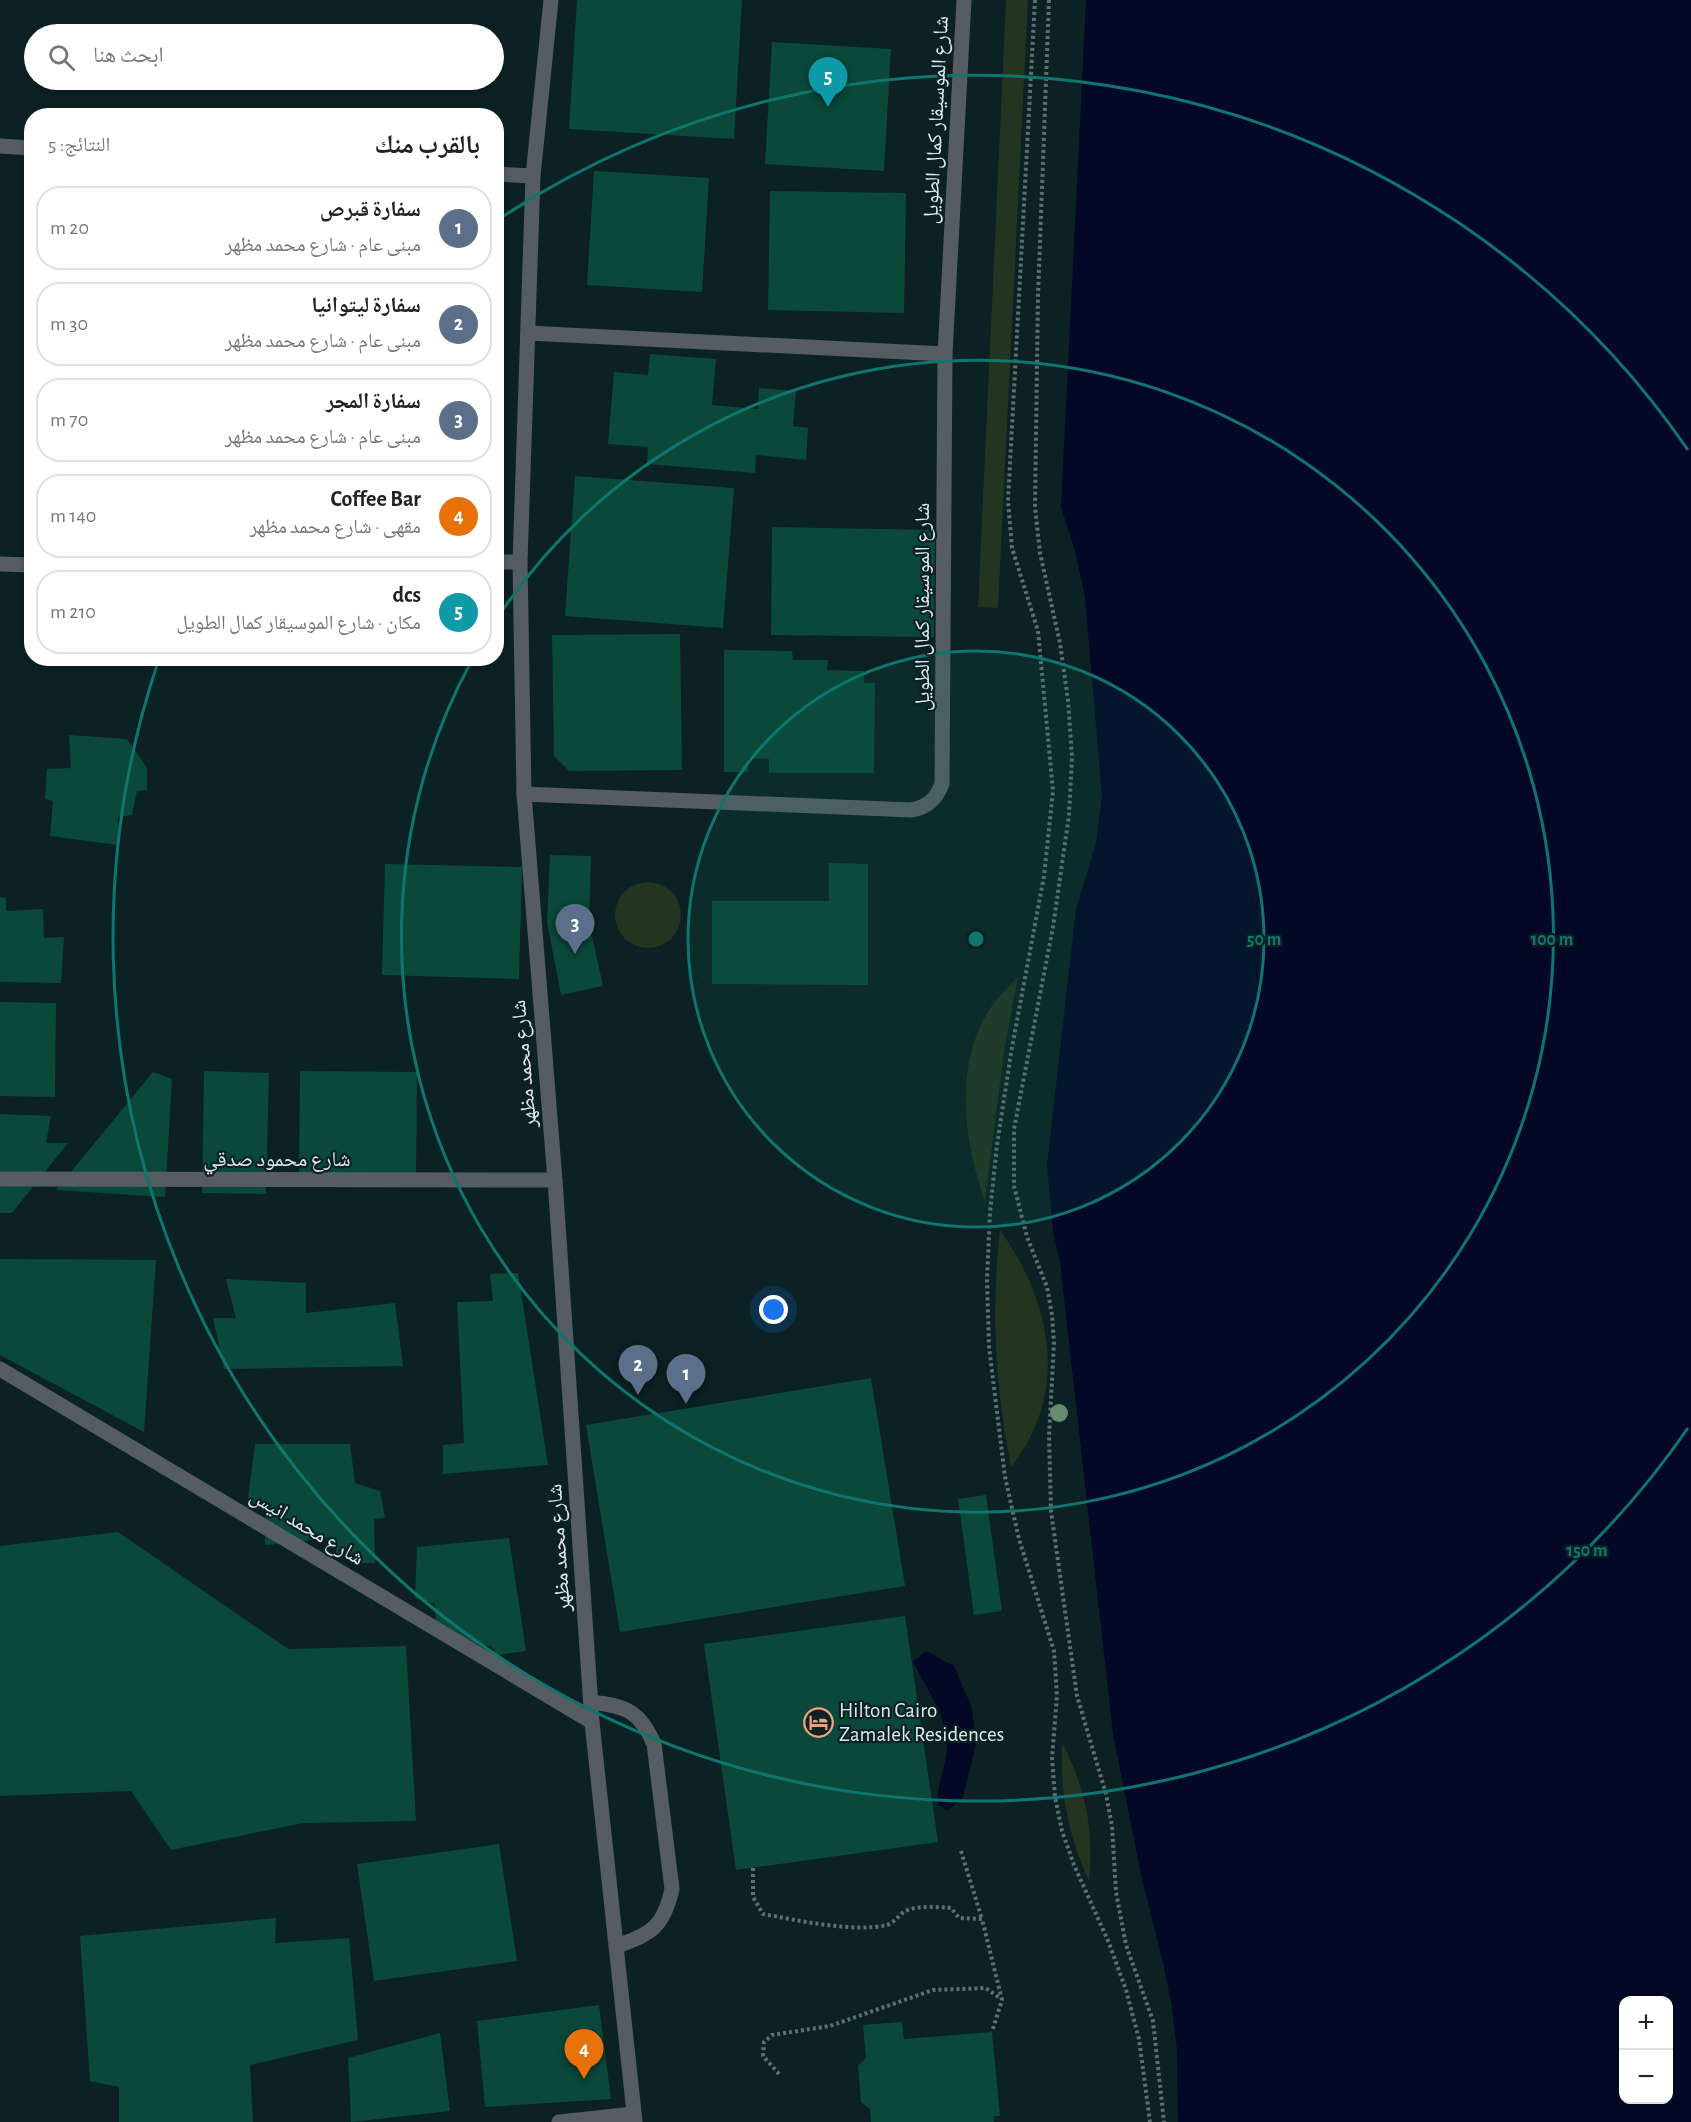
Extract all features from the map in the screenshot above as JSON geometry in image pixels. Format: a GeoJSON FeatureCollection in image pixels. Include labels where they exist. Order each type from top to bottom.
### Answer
{"type":"FeatureCollection","features":[{"type":"Feature","properties":{"kind":"street","name":"شارع محمد مظهر"},"geometry":{"type":"LineString","coordinates":[[551,0],[533,176],[520,562],[524,794],[555,1180],[592,1722],[634,2118]]}},
{"type":"Feature","properties":{"kind":"street","name":"شارع الموسيقار كمال الطويل"},"geometry":{"type":"LineString","coordinates":[[524,794],[911,810],[922,808],[931,802],[942,784],[945,354],[964,0]]}},
{"type":"Feature","properties":{"kind":"street"},"geometry":{"type":"LineString","coordinates":[[0,146],[24,148]]}},
{"type":"Feature","properties":{"kind":"street"},"geometry":{"type":"LineString","coordinates":[[504,174],[533,176]]}},
{"type":"Feature","properties":{"kind":"street"},"geometry":{"type":"LineString","coordinates":[[528,333],[945,354]]}},
{"type":"Feature","properties":{"kind":"street"},"geometry":{"type":"LineString","coordinates":[[504,562],[520,562]]}},
{"type":"Feature","properties":{"kind":"street"},"geometry":{"type":"LineString","coordinates":[[0,564],[24,565]]}},
{"type":"Feature","properties":{"kind":"street","name":"شارع محمود صدقي"},"geometry":{"type":"LineString","coordinates":[[0,1179],[555,1180]]}},
{"type":"Feature","properties":{"kind":"street","name":"شارع محمد انيس"},"geometry":{"type":"LineString","coordinates":[[0,1369],[592,1722]]}},
{"type":"Feature","properties":{"kind":"street"},"geometry":{"type":"LineString","coordinates":[[591,1702],[621,1706],[647,1727],[654,1744],[672,1889],[668,1907],[658,1924],[645,1936],[616,1946]]}},
{"type":"Feature","properties":{"kind":"street"},"geometry":{"type":"LineString","coordinates":[[558,2122],[634,2118]]}},
{"type":"Feature","properties":{"kind":"path"},"geometry":{"type":"LineString","coordinates":[[1035,0],[1008,501],[1012,548],[1038,631],[1052,770],[1053,802],[1044,876],[1011,1053],[990,1212],[987,1280],[989,1347],[1005,1477],[1019,1539],[1054,1651],[1057,1696],[1052,1758],[1055,1797],[1062,1832],[1074,1865],[1109,1943],[1126,1990],[1139,2039],[1150,2122]]}},
{"type":"Feature","properties":{"kind":"path"},"geometry":{"type":"LineString","coordinates":[[1049,0],[1038,296],[1035,507],[1040,553],[1060,643],[1068,700],[1072,757],[1069,814],[1062,872],[1014,1129],[1013,1169],[1020,1212],[1047,1287],[1052,1315],[1054,1352],[1049,1436],[1051,1511],[1077,1696],[1106,1794],[1112,1826],[1116,1892],[1126,1945],[1153,2021],[1164,2122]]}},
{"type":"Feature","properties":{"kind":"path"},"geometry":{"type":"LineString","coordinates":[[961,1851],[982,1919],[1002,2000],[992,2032]]}},
{"type":"Feature","properties":{"kind":"path"},"geometry":{"type":"LineString","coordinates":[[753,1868],[753,1897],[763,1914],[822,1924],[866,1926],[888,1924],[905,1911],[926,1907],[951,1908],[959,1918],[982,1919]]}},
{"type":"Feature","properties":{"kind":"path"},"geometry":{"type":"LineString","coordinates":[[778,2074],[764,2056],[764,2042],[772,2036],[830,2026],[933,1990],[986,1988],[1002,2000]]}},
{"type":"Feature","properties":{"kind":"green space"},"geometry":{"type":"Polygon","coordinates":[[[1006,0],[1028,0],[998,608],[978,607],[1006,0]]]}},
{"type":"Feature","properties":{"kind":"green space"},"geometry":{"type":"Polygon","coordinates":[[[648,882],[660,885],[671,892],[678,903],[681,915],[678,927],[671,938],[660,945],[648,948],[636,945],[625,938],[618,927],[615,915],[618,903],[625,892],[636,885],[648,882]]]}},
{"type":"Feature","properties":{"kind":"green space"},"geometry":{"type":"Polygon","coordinates":[[[1018,977],[1004,1051],[985,1201],[972,1155],[968,1130],[966,1105],[970,1057],[977,1034],[988,1012],[1018,977]]]}},
{"type":"Feature","properties":{"kind":"green space"},"geometry":{"type":"Polygon","coordinates":[[[1000,1230],[1018,1258],[1032,1287],[1042,1317],[1047,1348],[1047,1378],[1041,1409],[1030,1438],[1011,1467],[1001,1408],[996,1349],[995,1319],[1000,1230]]]}},
{"type":"Feature","properties":{"kind":"green space"},"geometry":{"type":"Polygon","coordinates":[[[1062,1743],[1077,1777],[1086,1810],[1090,1845],[1089,1881],[1067,1814],[1062,1779],[1062,1743]]]}},
{"type":"Feature","properties":{"kind":"water"},"geometry":{"type":"Polygon","coordinates":[[[1086,0],[1691,0],[1691,2122],[1178,2122],[1177,2050],[1172,2008],[1142,1879],[1113,1734],[1060,1262],[1053,1231],[1047,1166],[1076,909],[1096,843],[1102,796],[1085,597],[1075,551],[1061,507],[1086,0]]]}},
{"type":"Feature","properties":{"kind":"water"},"geometry":{"type":"Polygon","coordinates":[[[926,1651],[954,1666],[972,1708],[976,1744],[963,1797],[948,1811],[938,1805],[938,1790],[947,1749],[944,1725],[936,1704],[913,1662],[926,1651]]]}},
{"type":"Feature","properties":{"kind":"building"},"geometry":{"type":"Polygon","coordinates":[[[577,0],[742,0],[734,139],[569,129],[577,0]]]}},
{"type":"Feature","properties":{"kind":"building"},"geometry":{"type":"Polygon","coordinates":[[[772,42],[891,49],[884,171],[765,164],[772,42]]]}},
{"type":"Feature","properties":{"kind":"building"},"geometry":{"type":"Polygon","coordinates":[[[594,171],[709,178],[702,292],[587,285],[594,171]]]}},
{"type":"Feature","properties":{"kind":"building"},"geometry":{"type":"Polygon","coordinates":[[[770,191],[906,193],[904,313],[768,310],[770,191]]]}},
{"type":"Feature","properties":{"kind":"building"},"geometry":{"type":"Polygon","coordinates":[[[650,354],[716,359],[712,405],[758,409],[759,388],[796,391],[793,426],[808,428],[806,460],[756,455],[755,473],[647,464],[648,447],[608,444],[614,372],[648,375],[650,354]]]}},
{"type":"Feature","properties":{"kind":"building"},"geometry":{"type":"Polygon","coordinates":[[[575,476],[734,488],[723,628],[565,616],[575,476]]]}},
{"type":"Feature","properties":{"kind":"building"},"geometry":{"type":"Polygon","coordinates":[[[772,527],[935,530],[934,637],[771,635],[772,527]]]}},
{"type":"Feature","properties":{"kind":"building"},"geometry":{"type":"Polygon","coordinates":[[[680,634],[682,770],[569,771],[554,756],[552,635],[680,634]]]}},
{"type":"Feature","properties":{"kind":"building"},"geometry":{"type":"Polygon","coordinates":[[[724,650],[792,651],[793,660],[828,660],[827,670],[864,671],[864,683],[875,683],[874,773],[769,773],[769,759],[748,758],[748,772],[724,772],[724,650]]]}},
{"type":"Feature","properties":{"kind":"building"},"geometry":{"type":"Polygon","coordinates":[[[69,735],[127,739],[147,768],[147,790],[137,791],[132,815],[118,817],[118,845],[50,836],[53,801],[45,799],[47,769],[71,768],[69,735]]]}},
{"type":"Feature","properties":{"kind":"building"},"geometry":{"type":"Polygon","coordinates":[[[550,855],[591,856],[589,922],[603,986],[561,995],[547,922],[550,855]]]}},
{"type":"Feature","properties":{"kind":"building"},"geometry":{"type":"Polygon","coordinates":[[[829,863],[868,864],[868,985],[712,984],[712,901],[829,901],[829,863]]]}},
{"type":"Feature","properties":{"kind":"building"},"geometry":{"type":"Polygon","coordinates":[[[385,864],[522,867],[519,979],[382,975],[385,864]]]}},
{"type":"Feature","properties":{"kind":"building"},"geometry":{"type":"Polygon","coordinates":[[[0,897],[6,898],[6,911],[43,909],[44,938],[64,937],[61,983],[0,982],[0,897]]]}},
{"type":"Feature","properties":{"kind":"building"},"geometry":{"type":"Polygon","coordinates":[[[0,1002],[56,1003],[55,1097],[0,1096],[0,1002]]]}},
{"type":"Feature","properties":{"kind":"building"},"geometry":{"type":"Polygon","coordinates":[[[204,1071],[269,1073],[266,1194],[202,1193],[204,1071]]]}},
{"type":"Feature","properties":{"kind":"building"},"geometry":{"type":"Polygon","coordinates":[[[300,1071],[417,1072],[416,1181],[293,1180],[299,1171],[300,1071]]]}},
{"type":"Feature","properties":{"kind":"building"},"geometry":{"type":"Polygon","coordinates":[[[153,1072],[172,1079],[165,1197],[56,1190],[153,1072]]]}},
{"type":"Feature","properties":{"kind":"building"},"geometry":{"type":"Polygon","coordinates":[[[0,1114],[51,1116],[46,1143],[68,1143],[12,1213],[0,1213],[0,1114]]]}},
{"type":"Feature","properties":{"kind":"building"},"geometry":{"type":"Polygon","coordinates":[[[0,1259],[156,1260],[144,1432],[0,1355],[0,1259]]]}},
{"type":"Feature","properties":{"kind":"building"},"geometry":{"type":"Polygon","coordinates":[[[518,1273],[548,1465],[443,1474],[443,1445],[464,1443],[457,1302],[493,1301],[490,1274],[518,1273]]]}},
{"type":"Feature","properties":{"kind":"building"},"geometry":{"type":"Polygon","coordinates":[[[226,1279],[306,1283],[306,1313],[395,1303],[403,1366],[224,1369],[213,1318],[236,1318],[226,1279]]]}},
{"type":"Feature","properties":{"kind":"building"},"geometry":{"type":"Polygon","coordinates":[[[871,1378],[905,1586],[620,1632],[586,1425],[871,1378]]]}},
{"type":"Feature","properties":{"kind":"building"},"geometry":{"type":"Polygon","coordinates":[[[255,1444],[350,1444],[355,1483],[380,1491],[385,1518],[374,1519],[375,1563],[350,1563],[350,1554],[337,1555],[334,1538],[265,1545],[265,1511],[247,1505],[255,1444]]]}},
{"type":"Feature","properties":{"kind":"building"},"geometry":{"type":"Polygon","coordinates":[[[986,1495],[1002,1611],[974,1615],[958,1499],[986,1495]]]}},
{"type":"Feature","properties":{"kind":"building"},"geometry":{"type":"Polygon","coordinates":[[[118,1532],[288,1649],[406,1646],[416,1821],[303,1823],[171,1850],[131,1791],[0,1796],[0,1546],[118,1532]]]}},
{"type":"Feature","properties":{"kind":"building"},"geometry":{"type":"Polygon","coordinates":[[[509,1538],[526,1651],[498,1655],[491,1646],[436,1636],[435,1604],[415,1598],[417,1547],[509,1538]]]}},
{"type":"Feature","properties":{"kind":"building","name":"Hilton Cairo Zamalek Residences"},"geometry":{"type":"Polygon","coordinates":[[[905,1616],[938,1842],[736,1870],[704,1644],[905,1616]]]}},
{"type":"Feature","properties":{"kind":"building"},"geometry":{"type":"Polygon","coordinates":[[[499,1844],[517,1961],[374,1981],[357,1864],[499,1844]]]}},
{"type":"Feature","properties":{"kind":"building"},"geometry":{"type":"Polygon","coordinates":[[[276,1918],[275,1943],[349,1938],[358,2040],[250,2065],[253,2122],[119,2122],[119,2087],[90,2081],[80,1936],[276,1918]]]}},
{"type":"Feature","properties":{"kind":"building"},"geometry":{"type":"Polygon","coordinates":[[[599,2005],[611,2099],[485,2107],[477,2021],[599,2005]]]}},
{"type":"Feature","properties":{"kind":"building"},"geometry":{"type":"Polygon","coordinates":[[[902,2022],[904,2039],[992,2032],[1000,2116],[994,2116],[994,2122],[871,2122],[870,2109],[861,2102],[858,2066],[866,2058],[863,2025],[902,2022]]]}},
{"type":"Feature","properties":{"kind":"building"},"geometry":{"type":"Polygon","coordinates":[[[440,2033],[450,2111],[351,2122],[348,2058],[440,2033]]]}},
{"type":"Feature","properties":{"kind":"place","name":"dcs"},"geometry":{"type":"Point","coordinates":[828,107]}},
{"type":"Feature","properties":{"kind":"place","name":"سفارة المجر"},"geometry":{"type":"Point","coordinates":[575,954]}},
{"type":"Feature","properties":{"kind":"place","name":"سفارة ليتوانيا"},"geometry":{"type":"Point","coordinates":[638,1395]}},
{"type":"Feature","properties":{"kind":"place","name":"سفارة قبرص"},"geometry":{"type":"Point","coordinates":[686,1404]}},
{"type":"Feature","properties":{"kind":"place","name":"Hilton Cairo Zamalek Residences"},"geometry":{"type":"Point","coordinates":[818,1722]}},
{"type":"Feature","properties":{"kind":"place","name":"Coffee Bar"},"geometry":{"type":"Point","coordinates":[584,2079]}}]}
